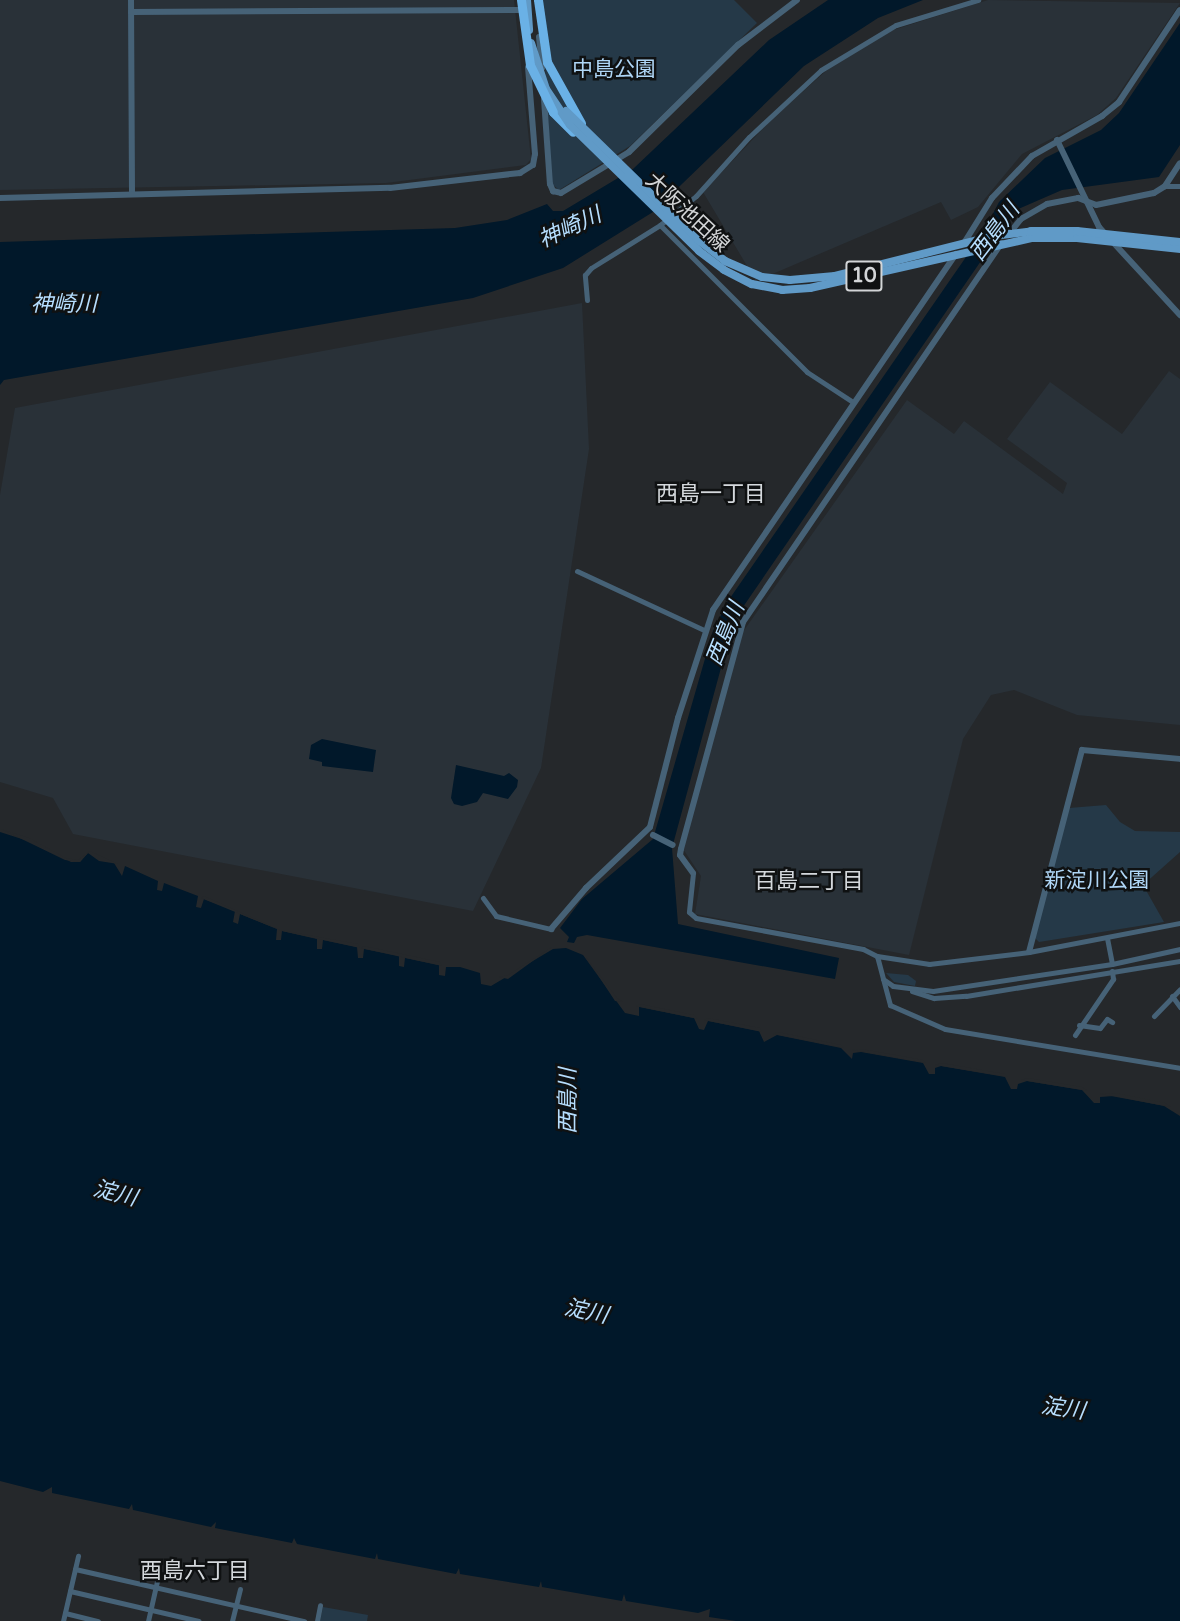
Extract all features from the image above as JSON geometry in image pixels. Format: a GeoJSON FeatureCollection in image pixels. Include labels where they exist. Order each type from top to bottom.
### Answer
{"type":"FeatureCollection","features":[{"type":"Feature","properties":{"kind":"highway"},"geometry":{"type":"LineString","coordinates":[[520,0],[528,55],[538,84],[558,118],[599,150]]}},
{"type":"Feature","properties":{"kind":"highway"},"geometry":{"type":"LineString","coordinates":[[537,0],[542,45],[550,72],[599,150]]}},
{"type":"Feature","properties":{"kind":"main road","name":"大阪池田線"},"geometry":{"type":"LineString","coordinates":[[527,0],[532,52],[546,89],[562,115],[716,265],[742,280],[772,288],[822,286],[995,243],[1032,238],[1077,238],[1180,249]]}},
{"type":"Feature","properties":{"kind":"main road","name":"大阪池田線"},"geometry":{"type":"LineString","coordinates":[[532,0],[538,51],[550,87],[568,114],[599,150],[707,248],[744,271],[771,279],[834,276],[993,236],[1031,231],[1077,231],[1180,242]]}},
{"type":"Feature","properties":{"kind":"street"},"geometry":{"type":"LineString","coordinates":[[132,0],[132,193]]}},
{"type":"Feature","properties":{"kind":"street"},"geometry":{"type":"LineString","coordinates":[[0,198],[390,188],[525,171],[533,165],[535,154],[530,78],[520,0]]}},
{"type":"Feature","properties":{"kind":"street"},"geometry":{"type":"LineString","coordinates":[[537,0],[550,184],[558,193],[629,152],[738,45],[797,0]]}},
{"type":"Feature","properties":{"kind":"street"},"geometry":{"type":"LineString","coordinates":[[587,300],[585,275],[591,268],[660,225],[696,196],[793,94],[845,52],[896,25],[978,0]]}},
{"type":"Feature","properties":{"kind":"street"},"geometry":{"type":"LineString","coordinates":[[132,12],[520,10]]}},
{"type":"Feature","properties":{"kind":"street"},"geometry":{"type":"LineString","coordinates":[[483,897],[496,916],[552,929],[586,888],[646,831],[704,630],[734,575],[853,402],[922,307],[992,198],[1032,156],[1102,116],[1119,102],[1180,10]]}},
{"type":"Feature","properties":{"kind":"street"},"geometry":{"type":"LineString","coordinates":[[1058,142],[1083,200],[1099,227],[1180,315]]}},
{"type":"Feature","properties":{"kind":"street"},"geometry":{"type":"LineString","coordinates":[[1165,186],[1180,164]]}},
{"type":"Feature","properties":{"kind":"street"},"geometry":{"type":"LineString","coordinates":[[1180,186],[1165,186],[1140,197],[1096,205],[1083,200],[1047,204],[1031,211],[1014,226],[754,603],[735,643],[680,855],[693,873],[689,912],[696,918],[863,949],[877,956],[929,964],[1029,952],[1180,923]]}},
{"type":"Feature","properties":{"kind":"street"},"geometry":{"type":"LineString","coordinates":[[660,225],[807,372],[853,402]]}},
{"type":"Feature","properties":{"kind":"street"},"geometry":{"type":"LineString","coordinates":[[577,571],[704,630]]}},
{"type":"Feature","properties":{"kind":"street"},"geometry":{"type":"LineString","coordinates":[[1029,952],[1082,750],[1180,759]]}},
{"type":"Feature","properties":{"kind":"street"},"geometry":{"type":"LineString","coordinates":[[646,831],[681,849]]}},
{"type":"Feature","properties":{"kind":"street"},"geometry":{"type":"LineString","coordinates":[[1075,1035],[1079,1025],[1113,979],[1107,938]]}},
{"type":"Feature","properties":{"kind":"street"},"geometry":{"type":"LineString","coordinates":[[883,979],[934,998],[966,996],[1112,968],[1179,951]]}},
{"type":"Feature","properties":{"kind":"street"},"geometry":{"type":"LineString","coordinates":[[877,956],[890,1005],[945,1029],[1180,1068]]}},
{"type":"Feature","properties":{"kind":"street"},"geometry":{"type":"LineString","coordinates":[[1112,968],[1180,961]]}},
{"type":"Feature","properties":{"kind":"street"},"geometry":{"type":"LineString","coordinates":[[1154,1016],[1180,989]]}},
{"type":"Feature","properties":{"kind":"street"},"geometry":{"type":"LineString","coordinates":[[1172,996],[1180,1007]]}},
{"type":"Feature","properties":{"kind":"street"},"geometry":{"type":"LineString","coordinates":[[1079,1025],[1100,1028],[1107,1019],[1112,1022]]}},
{"type":"Feature","properties":{"kind":"street"},"geometry":{"type":"LineString","coordinates":[[63,1621],[78,1556]]}},
{"type":"Feature","properties":{"kind":"street"},"geometry":{"type":"LineString","coordinates":[[75,1569],[304,1621]]}},
{"type":"Feature","properties":{"kind":"street"},"geometry":{"type":"LineString","coordinates":[[148,1621],[159,1572]]}},
{"type":"Feature","properties":{"kind":"street"},"geometry":{"type":"LineString","coordinates":[[232,1621],[240,1588]]}},
{"type":"Feature","properties":{"kind":"street"},"geometry":{"type":"LineString","coordinates":[[70,1591],[199,1621]]}},
{"type":"Feature","properties":{"kind":"street"},"geometry":{"type":"LineString","coordinates":[[317,1621],[320,1605]]}},
{"type":"Feature","properties":{"kind":"street"},"geometry":{"type":"LineString","coordinates":[[64,1613],[98,1621]]}},
{"type":"Feature","properties":{"kind":"shaded area"},"geometry":{"type":"Polygon","coordinates":[[[0,0],[514,0],[531,159],[526,165],[386,183],[0,190],[0,0]]]}},
{"type":"Feature","properties":{"kind":"shaded area"},"geometry":{"type":"Polygon","coordinates":[[[988,0],[1180,3],[1116,98],[1097,115],[1022,154],[978,207],[951,220],[941,202],[756,281],[703,192],[771,120],[836,62],[890,31],[988,0]]]}},
{"type":"Feature","properties":{"kind":"shaded area"},"geometry":{"type":"Polygon","coordinates":[[[582,303],[589,449],[541,768],[473,911],[73,834],[53,798],[0,782],[0,495],[15,408],[582,303]]]}},
{"type":"Feature","properties":{"kind":"shaded area"},"geometry":{"type":"Polygon","coordinates":[[[1169,371],[1180,379],[1180,725],[1077,715],[1014,690],[991,695],[963,739],[909,955],[695,914],[701,876],[683,849],[740,636],[907,400],[954,434],[964,421],[1063,494],[1067,483],[1007,439],[1050,382],[1122,434],[1169,371]]]}},
{"type":"Feature","properties":{"kind":"green space","name":"中島公園"},"geometry":{"type":"Polygon","coordinates":[[[541,0],[734,0],[757,23],[630,146],[559,190],[552,184],[541,0]]]}},
{"type":"Feature","properties":{"kind":"green space","name":"新淀川公園"},"geometry":{"type":"Polygon","coordinates":[[[1106,805],[1120,822],[1135,831],[1180,832],[1180,852],[1143,885],[1164,922],[1039,942],[1035,938],[1069,808],[1106,805]]]}},
{"type":"Feature","properties":{"kind":"green space"},"geometry":{"type":"Polygon","coordinates":[[[886,973],[908,975],[916,981],[915,986],[894,982],[886,973]]]}},
{"type":"Feature","properties":{"kind":"green space"},"geometry":{"type":"Polygon","coordinates":[[[323,1607],[368,1615],[367,1621],[320,1621],[323,1607]]]}},
{"type":"Feature","properties":{"kind":"water","name":"神崎川"},"geometry":{"type":"Polygon","coordinates":[[[828,0],[923,0],[878,18],[804,66],[653,212],[563,268],[473,298],[4,380],[0,385],[0,242],[455,228],[507,220],[547,204],[553,211],[563,211],[633,169],[769,40],[828,0]]]}},
{"type":"Feature","properties":{"kind":"water","name":"西島川"},"geometry":{"type":"Polygon","coordinates":[[[1180,23],[1180,145],[1159,177],[1062,190],[1016,210],[734,620],[672,848],[678,924],[839,958],[835,979],[587,935],[577,937],[574,943],[567,942],[569,937],[560,928],[582,899],[653,839],[713,631],[728,601],[984,231],[999,202],[1045,158],[1101,130],[1119,113],[1180,23]]]}},
{"type":"Feature","properties":{"kind":"water"},"geometry":{"type":"Polygon","coordinates":[[[322,739],[376,750],[373,772],[322,766],[322,762],[309,759],[311,745],[322,739]]]}},
{"type":"Feature","properties":{"kind":"water"},"geometry":{"type":"Polygon","coordinates":[[[456,765],[504,776],[509,773],[518,780],[517,787],[508,799],[483,793],[477,802],[462,806],[454,804],[451,798],[456,765]]]}},
{"type":"Feature","properties":{"kind":"water"},"geometry":{"type":"Polygon","coordinates":[[[0,832],[28,841],[71,862],[80,862],[88,853],[114,863],[122,876],[125,866],[158,881],[157,890],[162,891],[164,883],[198,896],[196,907],[201,908],[204,899],[235,911],[233,922],[238,924],[240,914],[277,929],[276,940],[281,940],[282,931],[317,939],[317,949],[322,949],[323,940],[357,947],[358,958],[363,958],[364,949],[399,956],[399,966],[404,967],[405,958],[439,965],[439,975],[445,976],[446,967],[460,967],[480,973],[481,984],[491,986],[553,949],[566,948],[583,955],[625,1013],[639,1016],[639,1007],[694,1018],[699,1029],[704,1030],[708,1021],[759,1031],[764,1042],[777,1035],[841,1048],[852,1059],[853,1053],[861,1052],[923,1063],[929,1074],[935,1074],[935,1068],[941,1066],[1005,1077],[1011,1089],[1017,1089],[1018,1084],[1027,1081],[1082,1090],[1094,1103],[1100,1103],[1100,1097],[1114,1096],[1164,1106],[1180,1116],[1180,1621],[736,1621],[709,1617],[710,1609],[698,1613],[626,1601],[624,1594],[622,1601],[542,1587],[541,1581],[539,1587],[460,1574],[459,1568],[456,1574],[378,1559],[377,1553],[375,1559],[297,1544],[294,1538],[292,1543],[215,1528],[216,1522],[211,1527],[133,1510],[132,1504],[129,1509],[52,1493],[52,1487],[43,1492],[0,1481],[0,832]]]}},
{"type":"Feature","properties":{"kind":"pier"},"geometry":{"type":"Polygon","coordinates":[[[1,829],[29,838],[66,858],[78,860],[90,851],[118,864],[99,861],[88,853],[80,862],[65,860],[1,829]]]}},
{"type":"Feature","properties":{"kind":"pier"},"geometry":{"type":"Polygon","coordinates":[[[204,896],[280,930],[358,944],[360,948],[282,931],[201,898],[204,896]]]}},
{"type":"Feature","properties":{"kind":"pier"},"geometry":{"type":"Polygon","coordinates":[[[364,946],[440,962],[442,966],[361,948],[364,946]]]}},
{"type":"Feature","properties":{"kind":"pier"},"geometry":{"type":"Polygon","coordinates":[[[552,947],[508,979],[499,977],[508,975],[552,947]]]}},
{"type":"Feature","properties":{"kind":"pier"},"geometry":{"type":"Polygon","coordinates":[[[586,957],[617,998],[623,1002],[615,1001],[586,957]]]}},
{"type":"Feature","properties":{"kind":"pier"},"geometry":{"type":"Polygon","coordinates":[[[640,1004],[694,1015],[698,1019],[636,1006],[640,1004]]]}},
{"type":"Feature","properties":{"kind":"pier"},"geometry":{"type":"Polygon","coordinates":[[[708,1018],[760,1028],[762,1032],[704,1020],[708,1018]]]}},
{"type":"Feature","properties":{"kind":"pier"},"geometry":{"type":"Polygon","coordinates":[[[778,1032],[841,1045],[844,1048],[773,1034],[778,1032]]]}},
{"type":"Feature","properties":{"kind":"pier"},"geometry":{"type":"Polygon","coordinates":[[[862,1049],[923,1060],[926,1063],[852,1050],[862,1049]]]}},
{"type":"Feature","properties":{"kind":"pier"},"geometry":{"type":"Polygon","coordinates":[[[942,1063],[1005,1074],[1008,1077],[935,1065],[942,1063]]]}},
{"type":"Feature","properties":{"kind":"pier"},"geometry":{"type":"Polygon","coordinates":[[[1028,1078],[1082,1087],[1088,1091],[1021,1080],[1028,1078]]]}},
{"type":"Feature","properties":{"kind":"pier"},"geometry":{"type":"Polygon","coordinates":[[[1115,1093],[1165,1103],[1171,1107],[1100,1094],[1115,1093]]]}},
{"type":"Feature","properties":{"kind":"district","name":"西島一丁目"},"geometry":{"type":"Point","coordinates":[711,495]}},
{"type":"Feature","properties":{"kind":"district","name":"百島二丁目"},"geometry":{"type":"Point","coordinates":[809,882]}},
{"type":"Feature","properties":{"kind":"district","name":"酉島六丁目"},"geometry":{"type":"Point","coordinates":[195,1572]}},
{"type":"Feature","properties":{"kind":"water label","name":"淀川"},"geometry":{"type":"Point","coordinates":[115,1194]}},
{"type":"Feature","properties":{"kind":"water label","name":"淀川"},"geometry":{"type":"Point","coordinates":[586,1312]}},
{"type":"Feature","properties":{"kind":"water label","name":"淀川"},"geometry":{"type":"Point","coordinates":[1063,1409]}}]}
